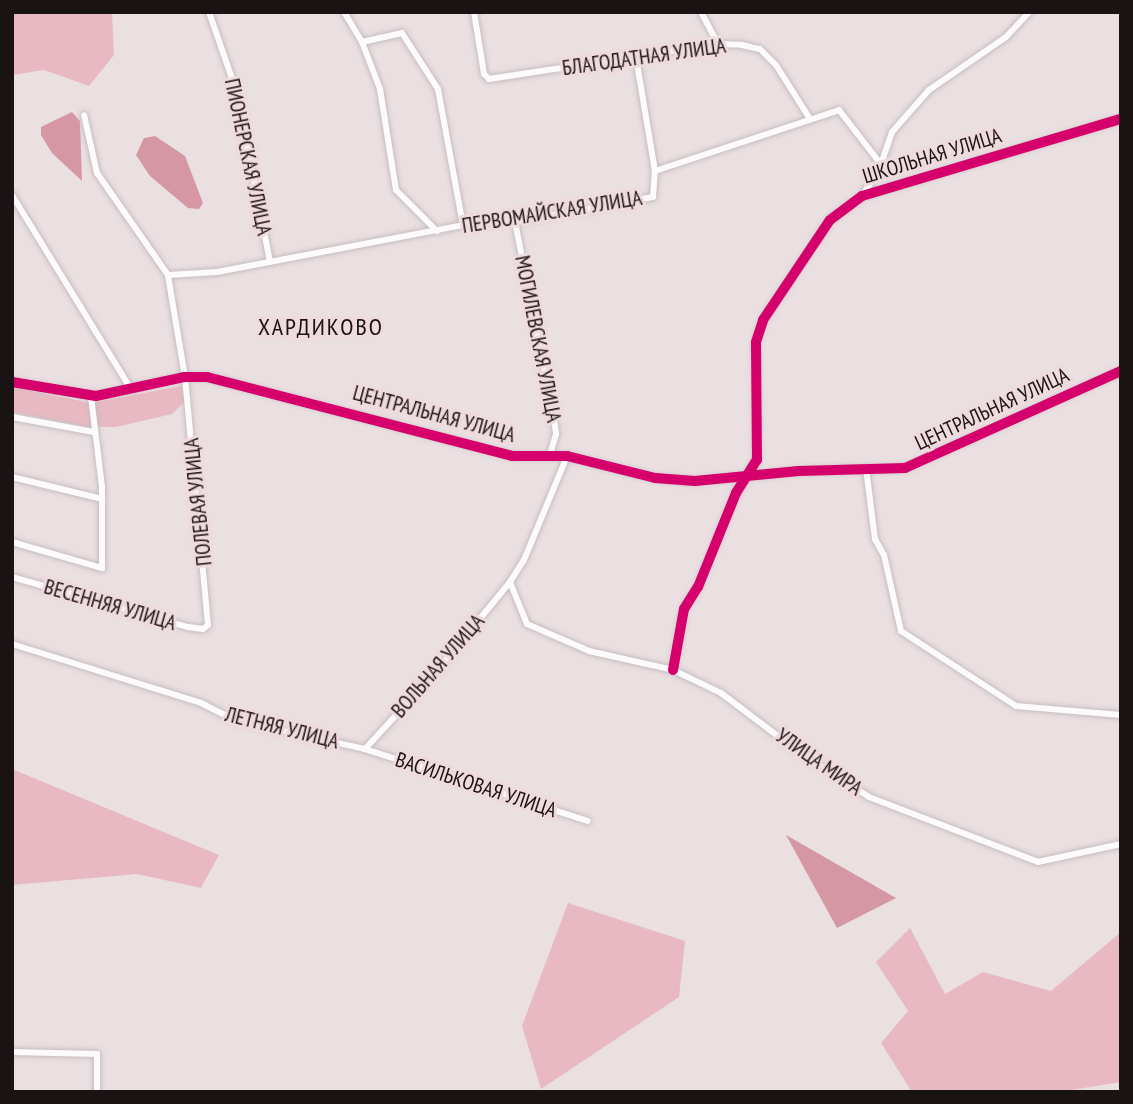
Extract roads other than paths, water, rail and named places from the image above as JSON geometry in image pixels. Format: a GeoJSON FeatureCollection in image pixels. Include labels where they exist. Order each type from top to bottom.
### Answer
{"type":"FeatureCollection","features":[{"type":"Feature","properties":{"kind":"street","name":"ПИОНЕРСКАЯ УЛИЦА"},"geometry":{"type":"LineString","coordinates":[[209,12],[236,90],[270,262]]}},
{"type":"Feature","properties":{"kind":"street"},"geometry":{"type":"LineString","coordinates":[[344,12],[362,42],[375,76],[396,190],[437,230]]}},
{"type":"Feature","properties":{"kind":"street","name":"БЛАГОДАТНАЯ УЛИЦА"},"geometry":{"type":"LineString","coordinates":[[474,12],[484,74],[489,79],[718,44],[760,49],[776,65],[810,119]]}},
{"type":"Feature","properties":{"kind":"street"},"geometry":{"type":"LineString","coordinates":[[701,12],[718,44]]}},
{"type":"Feature","properties":{"kind":"street"},"geometry":{"type":"LineString","coordinates":[[862,196],[880,163],[892,132],[929,90],[1006,37],[1028,12]]}},
{"type":"Feature","properties":{"kind":"street"},"geometry":{"type":"LineString","coordinates":[[362,42],[402,33],[418,52],[442,100],[463,225]]}},
{"type":"Feature","properties":{"kind":"street"},"geometry":{"type":"LineString","coordinates":[[636,58],[655,171]]}},
{"type":"Feature","properties":{"kind":"street","name":"ПЕРВОМАЙСКАЯ УЛИЦА"},"geometry":{"type":"LineString","coordinates":[[168,275],[270,262],[494,219],[515,222],[648,200],[656,190],[655,171],[839,110],[880,163]]}},
{"type":"Feature","properties":{"kind":"street"},"geometry":{"type":"LineString","coordinates":[[84,115],[97,173],[168,275]]}},
{"type":"Feature","properties":{"kind":"street","name":"ШКОЛЬНАЯ УЛИЦА"},"geometry":{"type":"LineString","coordinates":[[673,670],[684,609],[698,587],[760,442],[756,342],[763,320],[830,219],[862,196],[1121,119]]}},
{"type":"Feature","properties":{"kind":"street"},"geometry":{"type":"LineString","coordinates":[[12,195],[131,389]]}},
{"type":"Feature","properties":{"kind":"street","name":"МОГИЛЕВСКАЯ УЛИЦА"},"geometry":{"type":"LineString","coordinates":[[515,222],[553,412],[556,434],[550,456]]}},
{"type":"Feature","properties":{"kind":"street","name":"ПОЛЕВАЯ УЛИЦА"},"geometry":{"type":"LineString","coordinates":[[168,275],[185,377],[207,627]]}},
{"type":"Feature","properties":{"kind":"street","name":"ЦЕНТРАЛЬНАЯ УЛИЦА"},"geometry":{"type":"LineString","coordinates":[[12,382],[91,396],[185,377],[314,402],[512,456],[537,460],[550,456],[567,456],[655,478],[746,477],[920,464],[1121,371]]}},
{"type":"Feature","properties":{"kind":"street"},"geometry":{"type":"LineString","coordinates":[[12,542],[102,568],[102,499],[91,396]]}},
{"type":"Feature","properties":{"kind":"street"},"geometry":{"type":"LineString","coordinates":[[12,417],[94,432]]}},
{"type":"Feature","properties":{"kind":"street","name":"ВОЛЬНАЯ УЛИЦА"},"geometry":{"type":"LineString","coordinates":[[365,748],[441,666],[510,582],[524,560],[567,456]]}},
{"type":"Feature","properties":{"kind":"street"},"geometry":{"type":"LineString","coordinates":[[866,468],[875,539],[884,555],[901,631],[1016,706],[1121,715]]}},
{"type":"Feature","properties":{"kind":"street"},"geometry":{"type":"LineString","coordinates":[[12,477],[102,499]]}},
{"type":"Feature","properties":{"kind":"street","name":"ВЕСЕННЯЯ УЛИЦА"},"geometry":{"type":"LineString","coordinates":[[12,577],[140,615],[195,629],[207,627]]}},
{"type":"Feature","properties":{"kind":"street","name":"УЛИЦА МИРА"},"geometry":{"type":"LineString","coordinates":[[510,582],[527,624],[589,651],[673,670],[721,693],[799,752],[869,797],[1022,859],[1038,862],[1069,858],[1121,844]]}},
{"type":"Feature","properties":{"kind":"street","name":"ЛЕТНЯЯ УЛИЦА"},"geometry":{"type":"LineString","coordinates":[[12,644],[201,703],[234,720],[365,748]]}},
{"type":"Feature","properties":{"kind":"street","name":"ВАСИЛЬКОВАЯ УЛИЦА"},"geometry":{"type":"LineString","coordinates":[[365,748],[588,821]]}},
{"type":"Feature","properties":{"kind":"street"},"geometry":{"type":"LineString","coordinates":[[12,1052],[97,1054],[97,1092]]}},
{"type":"Feature","properties":{"kind":"district","name":"ХАРДИКОВО"},"geometry":{"type":"Point","coordinates":[321,327]}}]}
